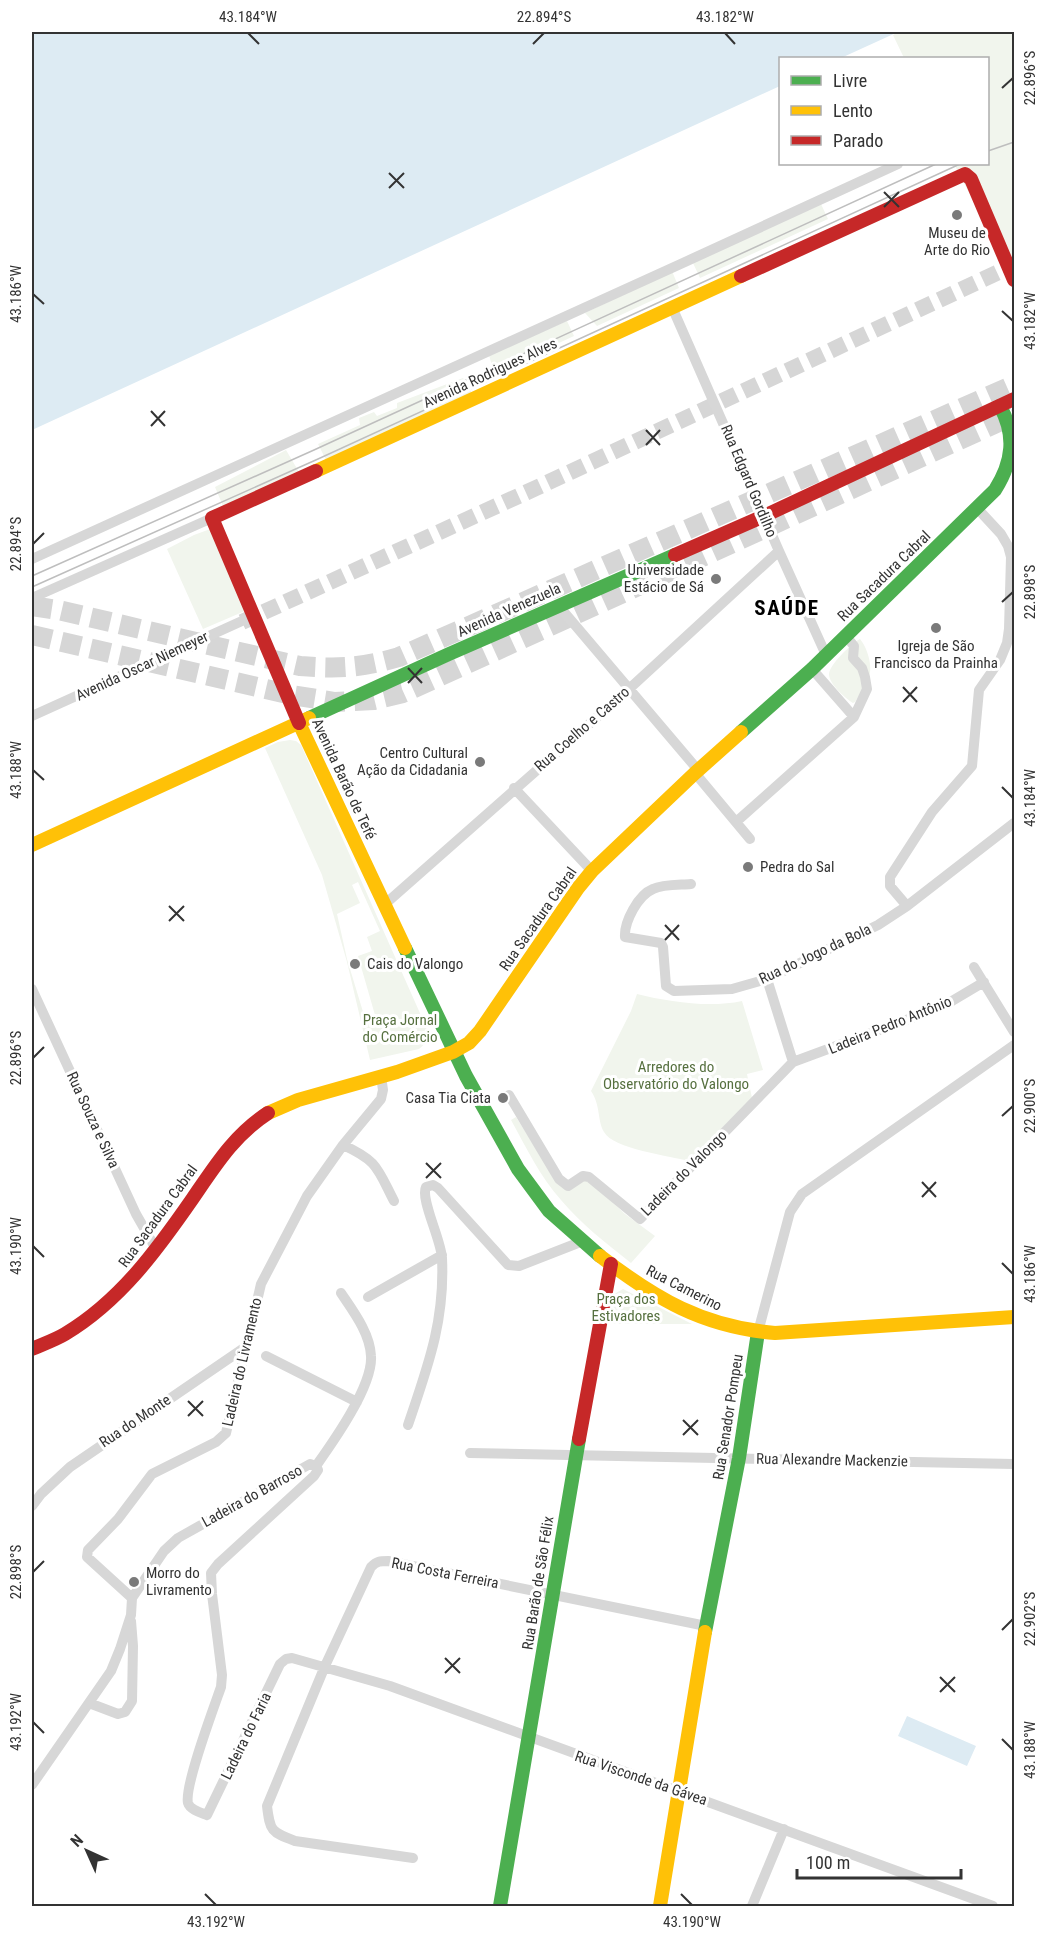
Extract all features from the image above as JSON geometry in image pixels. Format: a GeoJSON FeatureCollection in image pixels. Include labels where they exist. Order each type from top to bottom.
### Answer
{"type":"FeatureCollection","features":[{"type":"Feature","properties":{"kind":"main road","name":"Avenida Rodrigues Alves"},"geometry":{"type":"LineString","coordinates":[[212,518],[960,175],[965,174],[971,179],[1014,280]]}},
{"type":"Feature","properties":{"kind":"main road"},"geometry":{"type":"LineString","coordinates":[[1000,406],[1014,399]]}},
{"type":"Feature","properties":{"kind":"main road","name":"Avenida Venezuela"},"geometry":{"type":"LineString","coordinates":[[32,845],[558,605],[764,516],[1000,406]]}},
{"type":"Feature","properties":{"kind":"main road","name":"Rua Sacadura Cabral"},"geometry":{"type":"LineString","coordinates":[[32,1349],[63,1335],[111,1300],[132,1280],[220,1158],[243,1132],[259,1119],[290,1102],[381,1076],[453,1052],[469,1043],[480,1031],[592,871],[696,772],[812,669],[998,485],[1008,459],[1010,432],[1009,421],[1000,406]]}},
{"type":"Feature","properties":{"kind":"main road","name":"Avenida Barão de Tefé"},"geometry":{"type":"LineString","coordinates":[[212,518],[299,723],[453,1052]]}},
{"type":"Feature","properties":{"kind":"main road","name":"Rua Camerino"},"geometry":{"type":"LineString","coordinates":[[453,1052],[531,1189],[552,1215],[611,1264],[644,1287],[687,1311],[727,1328],[775,1333],[1014,1317]]}},
{"type":"Feature","properties":{"kind":"main road","name":"Rua Barão de São Félix"},"geometry":{"type":"LineString","coordinates":[[500,1906],[576,1454],[611,1264]]}},
{"type":"Feature","properties":{"kind":"main road","name":"Rua Senador Pompeu"},"geometry":{"type":"LineString","coordinates":[[660,1906],[706,1626],[739,1458],[758,1332]]}},
{"type":"Feature","properties":{"kind":"street","name":"Avenida Rodrigues Alves"},"geometry":{"type":"LineString","coordinates":[[32,559],[896,165]]}},
{"type":"Feature","properties":{"kind":"street","name":"Rua Edgard Gordilho"},"geometry":{"type":"LineString","coordinates":[[672,307],[826,655]]}},
{"type":"Feature","properties":{"kind":"street"},"geometry":{"type":"LineString","coordinates":[[907,906],[890,886],[890,878],[932,812],[972,766],[979,690],[985,678],[1000,660],[1010,629],[1011,557],[1008,546],[1001,534],[977,508]]}},
{"type":"Feature","properties":{"kind":"street","name":"Avenida Rodrigues Alves"},"geometry":{"type":"LineString","coordinates":[[32,598],[212,518]]}},
{"type":"Feature","properties":{"kind":"street","name":"Rua Coelho e Castro"},"geometry":{"type":"LineString","coordinates":[[384,905],[629,689],[779,551]]}},
{"type":"Feature","properties":{"kind":"street"},"geometry":{"type":"LineString","coordinates":[[558,605],[750,839]]}},
{"type":"Feature","properties":{"kind":"street","name":"Avenida Oscar Niemeyer"},"geometry":{"type":"LineString","coordinates":[[32,716],[253,616]]}},
{"type":"Feature","properties":{"kind":"street"},"geometry":{"type":"LineString","coordinates":[[736,822],[854,717],[867,689],[862,668],[853,658],[854,646],[846,636]]}},
{"type":"Feature","properties":{"kind":"street"},"geometry":{"type":"LineString","coordinates":[[812,669],[854,717]]}},
{"type":"Feature","properties":{"kind":"street"},"geometry":{"type":"LineString","coordinates":[[514,788],[592,871]]}},
{"type":"Feature","properties":{"kind":"street","name":"Rua do Jogo da Bola"},"geometry":{"type":"LineString","coordinates":[[691,884],[656,888],[646,893],[627,921],[625,937],[661,944],[666,986],[672,990],[732,989],[767,979],[878,925],[907,906],[1014,823]]}},
{"type":"Feature","properties":{"kind":"street"},"geometry":{"type":"LineString","coordinates":[[974,967],[1014,1032]]}},
{"type":"Feature","properties":{"kind":"street"},"geometry":{"type":"LineString","coordinates":[[767,979],[793,1062]]}},
{"type":"Feature","properties":{"kind":"street","name":"Ladeira Pedro Antônio"},"geometry":{"type":"LineString","coordinates":[[793,1062],[925,1014],[984,982]]}},
{"type":"Feature","properties":{"kind":"street","name":"Rua Souza e Silva"},"geometry":{"type":"LineString","coordinates":[[32,989],[136,1214],[156,1249]]}},
{"type":"Feature","properties":{"kind":"street","name":"Rua Senador Pompeu"},"geometry":{"type":"LineString","coordinates":[[758,1332],[790,1212],[802,1194],[1014,1045]]}},
{"type":"Feature","properties":{"kind":"street","name":"Ladeira do Valongo"},"geometry":{"type":"LineString","coordinates":[[509,1095],[559,1179],[568,1186],[576,1179],[589,1176],[639,1219],[793,1062]]}},
{"type":"Feature","properties":{"kind":"street","name":"Ladeira do Livramento"},"geometry":{"type":"LineString","coordinates":[[132,1598],[89,1560],[86,1553],[118,1519],[152,1474],[222,1438],[229,1426],[256,1299],[273,1259],[307,1196],[343,1145],[381,1099],[383,1090],[381,1076]]}},
{"type":"Feature","properties":{"kind":"street"},"geometry":{"type":"LineString","coordinates":[[343,1145],[362,1154],[373,1163],[394,1201]]}},
{"type":"Feature","properties":{"kind":"street"},"geometry":{"type":"LineString","coordinates":[[408,1425],[432,1354],[439,1322],[442,1291],[442,1255],[424,1195],[426,1187],[433,1185],[438,1188],[508,1265],[519,1266],[582,1241]]}},
{"type":"Feature","properties":{"kind":"street"},"geometry":{"type":"LineString","coordinates":[[368,1297],[442,1255]]}},
{"type":"Feature","properties":{"kind":"street"},"geometry":{"type":"LineString","coordinates":[[316,1466],[357,1402],[370,1370],[372,1356],[366,1335],[341,1293]]}},
{"type":"Feature","properties":{"kind":"street","name":"Rua do Monte"},"geometry":{"type":"LineString","coordinates":[[32,1506],[41,1494],[70,1467],[247,1346]]}},
{"type":"Feature","properties":{"kind":"street"},"geometry":{"type":"LineString","coordinates":[[266,1356],[357,1402]]}},
{"type":"Feature","properties":{"kind":"street","name":"Rua Alexandre Mackenzie"},"geometry":{"type":"LineString","coordinates":[[470,1453],[1014,1464]]}},
{"type":"Feature","properties":{"kind":"street","name":"Ladeira do Barroso"},"geometry":{"type":"LineString","coordinates":[[32,1785],[116,1660],[130,1615],[132,1598],[164,1551],[178,1538],[310,1464],[316,1466],[318,1470],[314,1476],[218,1563],[211,1573],[222,1676],[221,1687],[191,1778],[188,1800],[192,1808],[207,1815]]}},
{"type":"Feature","properties":{"kind":"street","name":"Rua Costa Ferreira"},"geometry":{"type":"LineString","coordinates":[[413,1858],[295,1841],[276,1834],[271,1829],[267,1806],[325,1666],[371,1567],[380,1561],[706,1626]]}},
{"type":"Feature","properties":{"kind":"street"},"geometry":{"type":"LineString","coordinates":[[89,1703],[118,1714],[130,1707],[133,1646],[130,1615]]}},
{"type":"Feature","properties":{"kind":"street","name":"Rua Visconde da Gávea"},"geometry":{"type":"LineString","coordinates":[[286,1659],[292,1658],[325,1666],[390,1686],[993,1906]]}},
{"type":"Feature","properties":{"kind":"street","name":"Ladeira do Faria"},"geometry":{"type":"LineString","coordinates":[[207,1815],[280,1664],[286,1659]]}},
{"type":"Feature","properties":{"kind":"street"},"geometry":{"type":"LineString","coordinates":[[752,1906],[784,1829]]}},
{"type":"Feature","properties":{"kind":"green space"},"geometry":{"type":"Polygon","coordinates":[[[898,32],[1014,32],[1014,279],[955,165],[989,165],[989,57],[904,57],[893,35],[898,32]]]}},
{"type":"Feature","properties":{"kind":"green space"},"geometry":{"type":"Polygon","coordinates":[[[821,204],[828,219],[700,278],[693,263],[821,204]]]}},
{"type":"Feature","properties":{"kind":"green space"},"geometry":{"type":"Polygon","coordinates":[[[672,271],[679,288],[597,326],[585,313],[672,271]]]}},
{"type":"Feature","properties":{"kind":"green space"},"geometry":{"type":"Polygon","coordinates":[[[567,321],[574,336],[494,373],[489,355],[567,321]]]}},
{"type":"Feature","properties":{"kind":"green space"},"geometry":{"type":"Polygon","coordinates":[[[463,378],[472,393],[326,460],[318,444],[360,425],[359,418],[374,412],[377,416],[397,408],[397,403],[463,378]]]}},
{"type":"Feature","properties":{"kind":"green space"},"geometry":{"type":"Polygon","coordinates":[[[286,450],[299,472],[223,506],[215,487],[286,450]]]}},
{"type":"Feature","properties":{"kind":"green space"},"geometry":{"type":"Polygon","coordinates":[[[213,528],[245,611],[203,629],[167,549],[213,528]]]}},
{"type":"Feature","properties":{"kind":"green space"},"geometry":{"type":"Polygon","coordinates":[[[860,639],[869,657],[870,672],[865,686],[853,703],[834,686],[829,674],[833,665],[860,639]]]}},
{"type":"Feature","properties":{"kind":"green space","name":"Praça Jornal do Comércio"},"geometry":{"type":"Polygon","coordinates":[[[290,740],[301,745],[427,1029],[424,1045],[419,1049],[370,1060],[347,962],[322,875],[265,748],[290,740]],[[358,882],[352,885],[360,903],[337,914],[347,959],[367,1025],[377,1022],[358,956],[372,951],[367,937],[380,931],[358,882]]]}},
{"type":"Feature","properties":{"kind":"green space","name":"Arredores do Observatório do Valongo"},"geometry":{"type":"Polygon","coordinates":[[[637,994],[690,1003],[717,1004],[742,1001],[763,1070],[747,1074],[752,1098],[689,1161],[618,1143],[609,1138],[602,1127],[591,1091],[631,1011],[637,994]]]}},
{"type":"Feature","properties":{"kind":"green space"},"geometry":{"type":"Polygon","coordinates":[[[516,1117],[550,1171],[568,1191],[582,1179],[592,1183],[625,1214],[655,1236],[631,1263],[586,1225],[553,1191],[511,1120],[516,1117]]]}},
{"type":"Feature","properties":{"kind":"green space","name":"Praça dos Estivadores"},"geometry":{"type":"Polygon","coordinates":[[[623,1289],[692,1324],[605,1324],[609,1297],[623,1289]]]}},
{"type":"Feature","properties":{"kind":"shaded area"},"geometry":{"type":"Polygon","coordinates":[[[32,32],[898,32],[843,57],[779,57],[779,86],[32,430],[32,32]]]}},
{"type":"Feature","properties":{"kind":"shaded area"},"geometry":{"type":"Polygon","coordinates":[[[907,1716],[976,1746],[967,1766],[898,1736],[907,1716]]]}},
{"type":"Feature","properties":{"kind":"tunnel"},"geometry":{"type":"LineString","coordinates":[[242,622],[1014,265]]}},
{"type":"Feature","properties":{"kind":"tunnel"},"geometry":{"type":"LineString","coordinates":[[32,606],[300,666],[350,667],[385,661],[399,657],[1014,385]]}},
{"type":"Feature","properties":{"kind":"tunnel"},"geometry":{"type":"LineString","coordinates":[[32,635],[292,695],[335,702],[374,700],[403,693],[1014,415]]}},
{"type":"Feature","properties":{"kind":"tram line"},"geometry":{"type":"LineString","coordinates":[[989,151],[1014,142]]}},
{"type":"Feature","properties":{"kind":"tram line"},"geometry":{"type":"LineString","coordinates":[[32,576],[314,450],[934,165]]}},
{"type":"Feature","properties":{"kind":"tram line"},"geometry":{"type":"LineString","coordinates":[[32,587],[318,459],[958,165]]}},
{"type":"Feature","properties":{"kind":"traffic: fast"},"geometry":{"type":"LineString","coordinates":[[741,732],[812,669],[995,490],[1006,469],[1010,448],[1008,427],[1000,406]]}},
{"type":"Feature","properties":{"kind":"traffic: fast"},"geometry":{"type":"LineString","coordinates":[[309,718],[675,555]]}},
{"type":"Feature","properties":{"kind":"traffic: fast"},"geometry":{"type":"LineString","coordinates":[[405,948],[466,1076],[518,1169],[549,1211],[600,1256]]}},
{"type":"Feature","properties":{"kind":"traffic: fast"},"geometry":{"type":"LineString","coordinates":[[705,1632],[739,1458],[758,1332]]}},
{"type":"Feature","properties":{"kind":"traffic: fast"},"geometry":{"type":"LineString","coordinates":[[500,1906],[579,1439]]}},
{"type":"Feature","properties":{"kind":"traffic: slow"},"geometry":{"type":"LineString","coordinates":[[316,471],[741,276]]}},
{"type":"Feature","properties":{"kind":"traffic: slow"},"geometry":{"type":"LineString","coordinates":[[32,845],[309,718]]}},
{"type":"Feature","properties":{"kind":"traffic: slow"},"geometry":{"type":"LineString","coordinates":[[299,723],[405,948]]}},
{"type":"Feature","properties":{"kind":"traffic: slow"},"geometry":{"type":"LineString","coordinates":[[453,1052],[469,1043],[480,1031],[592,871],[741,732]]}},
{"type":"Feature","properties":{"kind":"traffic: slow"},"geometry":{"type":"LineString","coordinates":[[268,1113],[298,1100],[397,1072],[453,1052]]}},
{"type":"Feature","properties":{"kind":"traffic: slow"},"geometry":{"type":"LineString","coordinates":[[600,1256],[661,1298],[703,1317],[749,1330],[775,1333],[1014,1317]]}},
{"type":"Feature","properties":{"kind":"traffic: slow"},"geometry":{"type":"LineString","coordinates":[[660,1906],[705,1632]]}},
{"type":"Feature","properties":{"kind":"traffic: jam"},"geometry":{"type":"LineString","coordinates":[[741,276],[965,174],[971,179],[1014,280]]}},
{"type":"Feature","properties":{"kind":"traffic: jam"},"geometry":{"type":"LineString","coordinates":[[675,555],[1014,399]]}},
{"type":"Feature","properties":{"kind":"traffic: jam"},"geometry":{"type":"LineString","coordinates":[[299,723],[212,518],[316,471]]}},
{"type":"Feature","properties":{"kind":"traffic: jam"},"geometry":{"type":"LineString","coordinates":[[32,1349],[61,1336],[85,1321],[120,1290],[166,1237],[209,1174],[235,1141],[268,1113]]}},
{"type":"Feature","properties":{"kind":"traffic: jam"},"geometry":{"type":"LineString","coordinates":[[579,1439],[611,1264]]}},
{"type":"Feature","properties":{"kind":"place","name":"Museu de Arte do Rio"},"geometry":{"type":"Point","coordinates":[957,215]}},
{"type":"Feature","properties":{"kind":"place","name":"Universidade Estácio de Sá"},"geometry":{"type":"Point","coordinates":[716,579]}},
{"type":"Feature","properties":{"kind":"place","name":"Igreja de São Francisco da Prainha"},"geometry":{"type":"Point","coordinates":[936,628]}},
{"type":"Feature","properties":{"kind":"place","name":"Centro Cultural Ação da Cidadania"},"geometry":{"type":"Point","coordinates":[480,762]}},
{"type":"Feature","properties":{"kind":"place","name":"Pedra do Sal"},"geometry":{"type":"Point","coordinates":[748,867]}},
{"type":"Feature","properties":{"kind":"place","name":"Cais do Valongo"},"geometry":{"type":"Point","coordinates":[355,964]}},
{"type":"Feature","properties":{"kind":"place","name":"Casa Tia Ciata"},"geometry":{"type":"Point","coordinates":[503,1098]}},
{"type":"Feature","properties":{"kind":"place","name":"Morro do Livramento"},"geometry":{"type":"Point","coordinates":[134,1582]}},
{"type":"Feature","properties":{"kind":"district","name":"SAÚDE"},"geometry":{"type":"Point","coordinates":[787,608]}}]}
